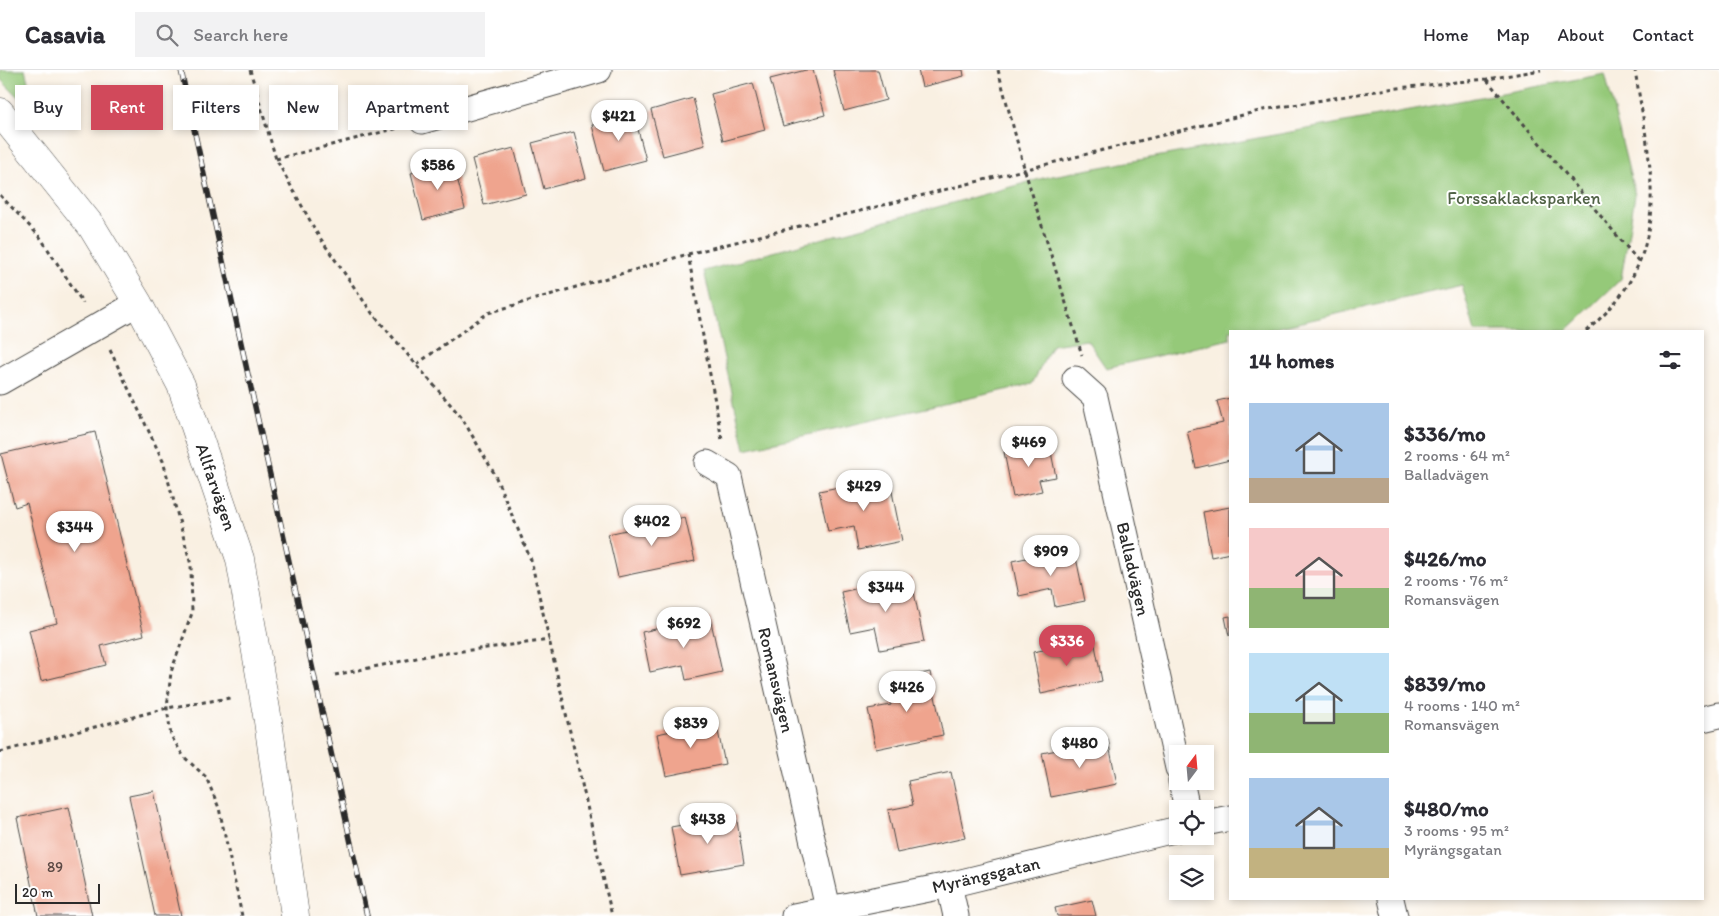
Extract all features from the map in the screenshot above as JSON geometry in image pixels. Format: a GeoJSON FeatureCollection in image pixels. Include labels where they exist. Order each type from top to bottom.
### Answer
{"type":"FeatureCollection","features":[{"type":"Feature","properties":{"kind":"street"},"geometry":{"type":"LineString","coordinates":[[468,108],[599,70]]}},
{"type":"Feature","properties":{"kind":"street","name":"Allfarvägen"},"geometry":{"type":"LineString","coordinates":[[0,112],[92,227],[138,303],[181,385],[240,559],[268,721],[295,916]]}},
{"type":"Feature","properties":{"kind":"street"},"geometry":{"type":"LineString","coordinates":[[0,382],[138,303]]}},
{"type":"Feature","properties":{"kind":"street"},"geometry":{"type":"LineString","coordinates":[[1075,379],[1095,397]]}},
{"type":"Feature","properties":{"kind":"street","name":"Balladvägen"},"geometry":{"type":"LineString","coordinates":[[1095,397],[1173,745]]}},
{"type":"Feature","properties":{"kind":"street"},"geometry":{"type":"LineString","coordinates":[[707,464],[729,476]]}},
{"type":"Feature","properties":{"kind":"street","name":"Romansvägen"},"geometry":{"type":"LineString","coordinates":[[729,476],[828,908]]}},
{"type":"Feature","properties":{"kind":"street"},"geometry":{"type":"LineString","coordinates":[[1704,719],[1719,715]]}},
{"type":"Feature","properties":{"kind":"street"},"geometry":{"type":"LineString","coordinates":[[1214,821],[1229,818]]}},
{"type":"Feature","properties":{"kind":"street","name":"Myrängsgatan"},"geometry":{"type":"LineString","coordinates":[[794,916],[948,885],[1169,831]]}},
{"type":"Feature","properties":{"kind":"street"},"geometry":{"type":"LineString","coordinates":[[948,885],[956,916]]}},
{"type":"Feature","properties":{"kind":"street"},"geometry":{"type":"LineString","coordinates":[[1391,900],[1395,916]]}},
{"type":"Feature","properties":{"kind":"path"},"geometry":{"type":"LineString","coordinates":[[250,70],[276,159],[323,242],[372,313],[462,418],[494,473],[531,560],[612,916]]}},
{"type":"Feature","properties":{"kind":"path"},"geometry":{"type":"LineString","coordinates":[[998,70],[1025,172],[1095,397]]}},
{"type":"Feature","properties":{"kind":"path"},"geometry":{"type":"LineString","coordinates":[[417,364],[488,314],[688,254],[1025,172],[1262,110],[1388,89],[1487,80],[1541,70]]}},
{"type":"Feature","properties":{"kind":"path"},"geometry":{"type":"LineString","coordinates":[[1587,330],[1624,292],[1640,263],[1650,228],[1652,177],[1635,70]]}},
{"type":"Feature","properties":{"kind":"path"},"geometry":{"type":"LineString","coordinates":[[1487,80],[1640,263]]}},
{"type":"Feature","properties":{"kind":"path"},"geometry":{"type":"LineString","coordinates":[[276,159],[387,130]]}},
{"type":"Feature","properties":{"kind":"path"},"geometry":{"type":"LineString","coordinates":[[0,195],[40,236],[99,327],[163,461],[191,565],[192,613],[171,672],[167,708],[171,736],[184,756],[206,777],[220,808],[242,916]]}},
{"type":"Feature","properties":{"kind":"path"},"geometry":{"type":"LineString","coordinates":[[688,254],[729,476]]}},
{"type":"Feature","properties":{"kind":"path"},"geometry":{"type":"LineString","coordinates":[[335,675],[431,655],[550,640]]}},
{"type":"Feature","properties":{"kind":"path"},"geometry":{"type":"LineString","coordinates":[[0,752],[167,708],[230,698]]}},
{"type":"Feature","properties":{"kind":"green space"},"geometry":{"type":"Polygon","coordinates":[[[0,70],[25,70],[29,85],[15,85],[15,94],[0,79],[0,70]]]}},
{"type":"Feature","properties":{"kind":"green space","name":"Forssaklacksparken"},"geometry":{"type":"Polygon","coordinates":[[[1605,74],[1635,195],[1621,279],[1567,330],[1475,330],[1462,285],[1267,330],[1229,330],[1229,339],[1106,368],[1087,340],[1052,345],[1032,384],[745,449],[704,271],[1047,177],[1605,74]]]}},
{"type":"Feature","properties":{"kind":"building"},"geometry":{"type":"Polygon","coordinates":[[[813,70],[825,115],[783,126],[770,79],[813,70]]]}},
{"type":"Feature","properties":{"kind":"building"},"geometry":{"type":"Polygon","coordinates":[[[833,70],[878,70],[886,100],[844,111],[833,70]]]}},
{"type":"Feature","properties":{"kind":"building"},"geometry":{"type":"Polygon","coordinates":[[[918,70],[963,70],[964,76],[922,87],[918,70]]]}},
{"type":"Feature","properties":{"kind":"building"},"geometry":{"type":"Polygon","coordinates":[[[753,83],[765,130],[723,141],[711,94],[753,83]]]}},
{"type":"Feature","properties":{"kind":"building"},"geometry":{"type":"Polygon","coordinates":[[[693,98],[705,145],[663,156],[651,110],[693,98]]]}},
{"type":"Feature","properties":{"kind":"building"},"geometry":{"type":"Polygon","coordinates":[[[634,114],[646,160],[604,171],[592,125],[634,114]]]}},
{"type":"Feature","properties":{"kind":"building"},"geometry":{"type":"Polygon","coordinates":[[[574,132],[586,178],[544,189],[532,143],[574,132]]]}},
{"type":"Feature","properties":{"kind":"building"},"geometry":{"type":"Polygon","coordinates":[[[514,148],[526,194],[484,205],[472,159],[514,148]]]}},
{"type":"Feature","properties":{"kind":"building"},"geometry":{"type":"Polygon","coordinates":[[[453,162],[465,209],[423,220],[411,173],[453,162]]]}},
{"type":"Feature","properties":{"kind":"building"},"geometry":{"type":"Polygon","coordinates":[[[1229,398],[1229,460],[1196,468],[1187,431],[1223,423],[1217,401],[1229,398]]]}},
{"type":"Feature","properties":{"kind":"building"},"geometry":{"type":"Polygon","coordinates":[[[95,432],[144,635],[101,646],[106,665],[41,681],[29,630],[57,623],[27,503],[15,507],[1,454],[95,432]]]}},
{"type":"Feature","properties":{"kind":"building"},"geometry":{"type":"Polygon","coordinates":[[[1049,442],[1056,477],[1039,480],[1042,491],[1013,497],[1004,452],[1049,442]]]}},
{"type":"Feature","properties":{"kind":"building"},"geometry":{"type":"Polygon","coordinates":[[[889,477],[902,541],[858,550],[854,526],[828,531],[819,491],[889,477]]]}},
{"type":"Feature","properties":{"kind":"building"},"geometry":{"type":"Polygon","coordinates":[[[1229,507],[1229,553],[1211,557],[1203,512],[1229,507]]]}},
{"type":"Feature","properties":{"kind":"building"},"geometry":{"type":"Polygon","coordinates":[[[685,517],[695,561],[618,577],[608,534],[685,517]]]}},
{"type":"Feature","properties":{"kind":"building"},"geometry":{"type":"Polygon","coordinates":[[[1074,548],[1085,601],[1055,607],[1052,589],[1019,596],[1012,561],[1074,548]]]}},
{"type":"Feature","properties":{"kind":"building"},"geometry":{"type":"Polygon","coordinates":[[[911,577],[924,642],[880,650],[875,627],[850,632],[841,592],[911,577]]]}},
{"type":"Feature","properties":{"kind":"building"},"geometry":{"type":"Polygon","coordinates":[[[1229,616],[1229,636],[1225,617],[1229,616]]]}},
{"type":"Feature","properties":{"kind":"building"},"geometry":{"type":"Polygon","coordinates":[[[710,617],[722,672],[686,680],[683,665],[650,672],[642,632],[710,617]]]}},
{"type":"Feature","properties":{"kind":"building"},"geometry":{"type":"Polygon","coordinates":[[[1094,640],[1102,681],[1041,694],[1033,652],[1094,640]]]}},
{"type":"Feature","properties":{"kind":"building"},"geometry":{"type":"Polygon","coordinates":[[[930,672],[943,735],[876,749],[868,709],[891,705],[886,681],[930,672]]]}},
{"type":"Feature","properties":{"kind":"building"},"geometry":{"type":"Polygon","coordinates":[[[716,722],[725,764],[666,776],[657,734],[716,722]]]}},
{"type":"Feature","properties":{"kind":"building"},"geometry":{"type":"Polygon","coordinates":[[[1108,740],[1117,784],[1051,797],[1042,753],[1108,740]]]}},
{"type":"Feature","properties":{"kind":"building"},"geometry":{"type":"Polygon","coordinates":[[[951,772],[965,838],[897,853],[888,810],[913,805],[908,781],[951,772]]]}},
{"type":"Feature","properties":{"kind":"building"},"geometry":{"type":"Polygon","coordinates":[[[154,791],[181,916],[155,916],[129,796],[154,791]]]}},
{"type":"Feature","properties":{"kind":"building"},"geometry":{"type":"Polygon","coordinates":[[[69,807],[92,916],[38,916],[17,818],[69,807]]]}},
{"type":"Feature","properties":{"kind":"building"},"geometry":{"type":"Polygon","coordinates":[[[736,815],[744,864],[680,875],[671,827],[736,815]]]}},
{"type":"Feature","properties":{"kind":"building"},"geometry":{"type":"Polygon","coordinates":[[[1092,900],[1096,916],[1057,916],[1055,908],[1092,900]]]}},
{"type":"Feature","properties":{"kind":"railway"},"geometry":{"type":"LineString","coordinates":[[181,70],[367,916]]}}]}
